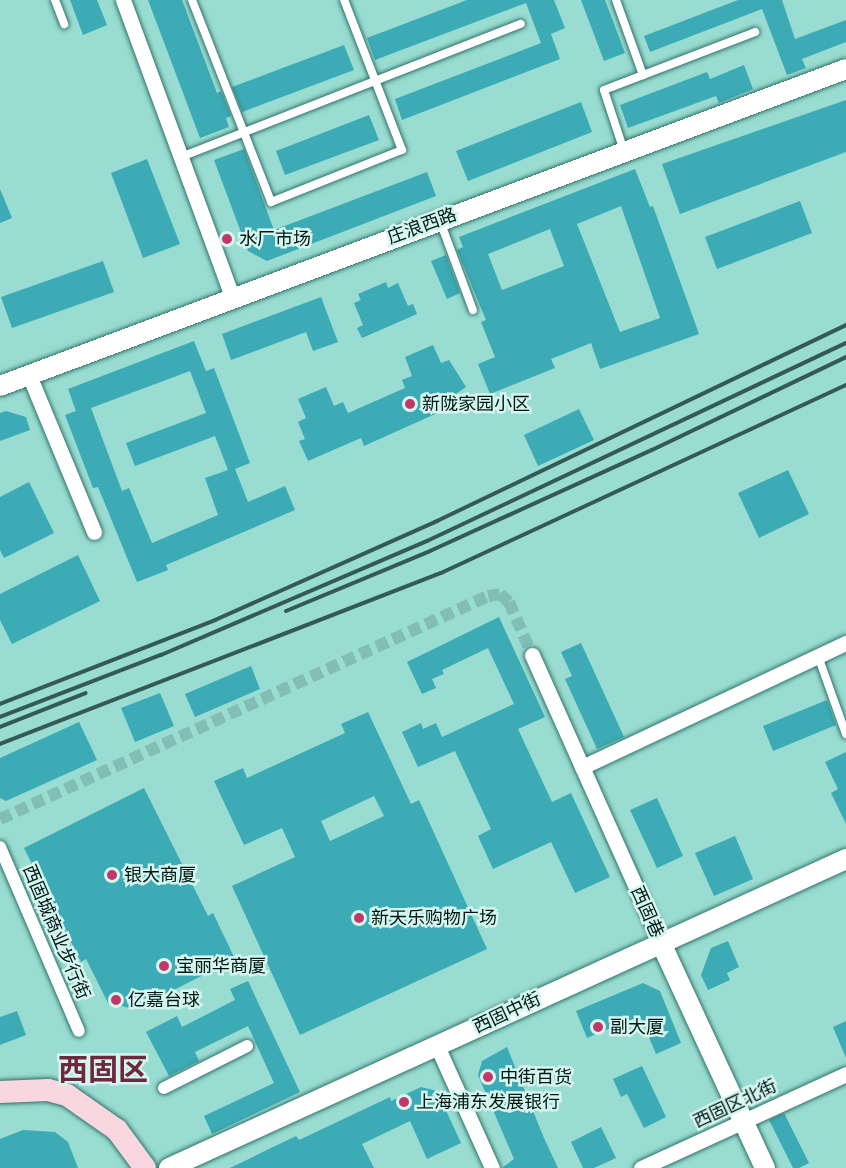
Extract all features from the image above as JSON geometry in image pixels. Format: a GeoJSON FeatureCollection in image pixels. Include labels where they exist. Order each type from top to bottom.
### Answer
{"type":"FeatureCollection","features":[{"type":"Feature","properties":{"kind":"main road"},"geometry":{"type":"LineString","coordinates":[[0,1092],[48,1089],[88,1099],[117,1130],[145,1168]]}},
{"type":"Feature","properties":{"kind":"street"},"geometry":{"type":"LineString","coordinates":[[123,0],[232,297]]}},
{"type":"Feature","properties":{"kind":"street","name":"庄浪西路"},"geometry":{"type":"LineString","coordinates":[[0,386],[232,297],[846,69]]}},
{"type":"Feature","properties":{"kind":"street"},"geometry":{"type":"LineString","coordinates":[[29,375],[94,532]]}},
{"type":"Feature","properties":{"kind":"street"},"geometry":{"type":"LineString","coordinates":[[582,767],[846,643]]}},
{"type":"Feature","properties":{"kind":"street","name":"西固巷"},"geometry":{"type":"LineString","coordinates":[[532,655],[765,1168]]}},
{"type":"Feature","properties":{"kind":"street","name":"西固城商业步行街"},"geometry":{"type":"LineString","coordinates":[[0,847],[79,1031]]}},
{"type":"Feature","properties":{"kind":"street","name":"西固中街"},"geometry":{"type":"LineString","coordinates":[[169,1168],[846,859]]}},
{"type":"Feature","properties":{"kind":"street"},"geometry":{"type":"LineString","coordinates":[[164,1088],[247,1046]]}},
{"type":"Feature","properties":{"kind":"street"},"geometry":{"type":"LineString","coordinates":[[437,1046],[492,1168]]}},
{"type":"Feature","properties":{"kind":"street","name":"西固区北街"},"geometry":{"type":"LineString","coordinates":[[641,1168],[846,1074]]}},
{"type":"Feature","properties":{"kind":"lane"},"geometry":{"type":"LineString","coordinates":[[56,0],[64,24]]}},
{"type":"Feature","properties":{"kind":"lane"},"geometry":{"type":"LineString","coordinates":[[192,0],[271,202],[402,150],[344,0]]}},
{"type":"Feature","properties":{"kind":"lane"},"geometry":{"type":"LineString","coordinates":[[616,0],[643,75]]}},
{"type":"Feature","properties":{"kind":"lane"},"geometry":{"type":"LineString","coordinates":[[181,157],[521,24]]}},
{"type":"Feature","properties":{"kind":"lane"},"geometry":{"type":"LineString","coordinates":[[624,151],[604,90],[755,32]]}},
{"type":"Feature","properties":{"kind":"lane"},"geometry":{"type":"LineString","coordinates":[[439,220],[473,310]]}},
{"type":"Feature","properties":{"kind":"lane"},"geometry":{"type":"LineString","coordinates":[[818,656],[846,734]]}},
{"type":"Feature","properties":{"kind":"building"},"geometry":{"type":"Polygon","coordinates":[[[70,0],[97,0],[107,25],[83,35],[70,0]]]}},
{"type":"Feature","properties":{"kind":"building"},"geometry":{"type":"Polygon","coordinates":[[[148,0],[182,0],[217,93],[221,91],[231,116],[226,118],[229,127],[200,138],[148,0]]]}},
{"type":"Feature","properties":{"kind":"building"},"geometry":{"type":"Polygon","coordinates":[[[467,0],[554,0],[565,28],[551,34],[560,59],[402,120],[395,99],[541,43],[526,3],[375,60],[367,38],[467,0]]]}},
{"type":"Feature","properties":{"kind":"building"},"geometry":{"type":"Polygon","coordinates":[[[581,0],[605,0],[625,53],[604,61],[581,0]]]}},
{"type":"Feature","properties":{"kind":"building"},"geometry":{"type":"Polygon","coordinates":[[[738,0],[782,0],[795,39],[846,20],[846,42],[802,59],[806,68],[787,75],[762,9],[650,52],[644,36],[738,0]]]}},
{"type":"Feature","properties":{"kind":"building"},"geometry":{"type":"Polygon","coordinates":[[[344,45],[354,70],[242,112],[232,87],[344,45]]]}},
{"type":"Feature","properties":{"kind":"building"},"geometry":{"type":"Polygon","coordinates":[[[744,65],[753,89],[719,103],[716,96],[628,128],[620,105],[707,72],[710,79],[744,65]]]}},
{"type":"Feature","properties":{"kind":"building"},"geometry":{"type":"Polygon","coordinates":[[[846,100],[846,152],[680,214],[662,164],[846,100]]]}},
{"type":"Feature","properties":{"kind":"building"},"geometry":{"type":"Polygon","coordinates":[[[581,102],[592,132],[468,181],[456,151],[581,102]]]}},
{"type":"Feature","properties":{"kind":"building"},"geometry":{"type":"Polygon","coordinates":[[[369,115],[379,140],[285,175],[276,151],[369,115]]]}},
{"type":"Feature","properties":{"kind":"building"},"geometry":{"type":"Polygon","coordinates":[[[244,149],[274,230],[427,172],[436,196],[267,261],[248,251],[214,160],[244,149]]]}},
{"type":"Feature","properties":{"kind":"building"},"geometry":{"type":"Polygon","coordinates":[[[147,159],[180,244],[143,258],[111,173],[147,159]]]}},
{"type":"Feature","properties":{"kind":"building"},"geometry":{"type":"Polygon","coordinates":[[[635,169],[650,207],[653,206],[699,334],[600,369],[591,343],[551,359],[555,368],[490,394],[478,364],[495,357],[481,322],[486,320],[457,250],[463,247],[459,237],[635,169]],[[621,206],[577,224],[620,332],[660,318],[621,206]],[[550,229],[488,254],[502,290],[564,266],[550,229]]]}},
{"type":"Feature","properties":{"kind":"building"},"geometry":{"type":"Polygon","coordinates":[[[0,189],[12,218],[0,223],[0,189]]]}},
{"type":"Feature","properties":{"kind":"building"},"geometry":{"type":"Polygon","coordinates":[[[800,201],[812,233],[717,269],[705,237],[800,201]]]}},
{"type":"Feature","properties":{"kind":"building"},"geometry":{"type":"Polygon","coordinates":[[[446,255],[460,293],[447,299],[431,261],[446,255]]]}},
{"type":"Feature","properties":{"kind":"building"},"geometry":{"type":"Polygon","coordinates":[[[103,261],[114,292],[12,328],[1,297],[103,261]]]}},
{"type":"Feature","properties":{"kind":"building"},"geometry":{"type":"Polygon","coordinates":[[[386,282],[388,288],[398,283],[408,306],[413,304],[417,314],[362,338],[357,328],[363,325],[354,303],[361,300],[358,294],[386,282]]]}},
{"type":"Feature","properties":{"kind":"building"},"geometry":{"type":"Polygon","coordinates":[[[321,297],[338,342],[313,351],[306,332],[231,360],[222,334],[321,297]]]}},
{"type":"Feature","properties":{"kind":"building"},"geometry":{"type":"Polygon","coordinates":[[[194,341],[206,371],[214,368],[250,463],[235,469],[248,502],[285,486],[295,510],[166,565],[168,570],[137,582],[98,487],[93,488],[65,415],[76,411],[68,389],[194,341]],[[190,371],[91,408],[122,491],[129,488],[152,543],[218,515],[205,478],[228,470],[215,436],[135,466],[126,443],[206,413],[190,371]]]}},
{"type":"Feature","properties":{"kind":"building","name":"新陇家园小区"},"geometry":{"type":"Polygon","coordinates":[[[433,345],[441,363],[449,360],[466,387],[450,398],[453,406],[364,446],[361,438],[308,461],[299,441],[305,439],[298,422],[306,418],[298,399],[326,387],[334,406],[343,402],[348,413],[405,388],[402,380],[412,376],[405,357],[433,345]]]}},
{"type":"Feature","properties":{"kind":"building"},"geometry":{"type":"Polygon","coordinates":[[[579,409],[594,440],[538,466],[524,435],[579,409]]]}},
{"type":"Feature","properties":{"kind":"building"},"geometry":{"type":"Polygon","coordinates":[[[6,411],[26,417],[30,430],[0,441],[0,413],[6,411]]]}},
{"type":"Feature","properties":{"kind":"building"},"geometry":{"type":"Polygon","coordinates":[[[788,470],[809,514],[759,538],[738,493],[788,470]]]}},
{"type":"Feature","properties":{"kind":"building"},"geometry":{"type":"Polygon","coordinates":[[[29,482],[54,533],[4,558],[0,550],[0,497],[29,482]]]}},
{"type":"Feature","properties":{"kind":"building"},"geometry":{"type":"Polygon","coordinates":[[[78,555],[100,601],[12,644],[0,620],[0,594],[78,555]]]}},
{"type":"Feature","properties":{"kind":"building"},"geometry":{"type":"Polygon","coordinates":[[[499,617],[545,717],[518,729],[552,802],[571,793],[610,877],[575,893],[551,842],[493,869],[478,836],[491,829],[455,751],[418,767],[402,732],[421,723],[423,729],[436,723],[442,737],[514,704],[488,648],[442,670],[444,674],[432,679],[436,688],[422,694],[407,662],[499,617]]]}},
{"type":"Feature","properties":{"kind":"building"},"geometry":{"type":"Polygon","coordinates":[[[581,643],[624,737],[597,749],[565,679],[572,676],[561,652],[581,643]]]}},
{"type":"Feature","properties":{"kind":"building"},"geometry":{"type":"Polygon","coordinates":[[[251,666],[260,689],[195,717],[185,694],[251,666]]]}},
{"type":"Feature","properties":{"kind":"building"},"geometry":{"type":"Polygon","coordinates":[[[160,693],[174,726],[135,742],[121,708],[160,693]]]}},
{"type":"Feature","properties":{"kind":"building"},"geometry":{"type":"Polygon","coordinates":[[[827,700],[836,725],[773,751],[763,726],[827,700]]]}},
{"type":"Feature","properties":{"kind":"building","name":"新天乐购物广场"},"geometry":{"type":"Polygon","coordinates":[[[368,712],[411,804],[419,800],[487,949],[300,1035],[232,886],[295,857],[282,828],[244,845],[214,781],[243,768],[247,778],[345,733],[341,724],[368,712]],[[374,796],[321,821],[330,841],[384,816],[374,796]]]}},
{"type":"Feature","properties":{"kind":"building"},"geometry":{"type":"Polygon","coordinates":[[[79,722],[97,760],[6,801],[0,798],[0,758],[79,722]]]}},
{"type":"Feature","properties":{"kind":"building"},"geometry":{"type":"Polygon","coordinates":[[[846,752],[846,824],[831,793],[838,789],[825,762],[846,752]]]}},
{"type":"Feature","properties":{"kind":"building","name":"银大商厦"},"geometry":{"type":"Polygon","coordinates":[[[144,788],[208,916],[213,913],[235,959],[144,1005],[130,1008],[108,1003],[86,959],[81,962],[24,848],[144,788]]]}},
{"type":"Feature","properties":{"kind":"building"},"geometry":{"type":"Polygon","coordinates":[[[657,798],[683,856],[657,868],[630,810],[657,798]]]}},
{"type":"Feature","properties":{"kind":"building"},"geometry":{"type":"Polygon","coordinates":[[[735,836],[753,879],[714,896],[695,853],[735,836]]]}},
{"type":"Feature","properties":{"kind":"building"},"geometry":{"type":"Polygon","coordinates":[[[728,941],[739,967],[727,973],[730,980],[708,990],[701,975],[711,948],[728,941]]]}},
{"type":"Feature","properties":{"kind":"building"},"geometry":{"type":"Polygon","coordinates":[[[248,981],[300,1092],[212,1134],[204,1116],[274,1083],[248,1026],[195,1052],[199,1061],[169,1076],[146,1032],[177,1016],[182,1027],[235,1000],[230,989],[248,981]]]}},
{"type":"Feature","properties":{"kind":"building","name":"副大厦"},"geometry":{"type":"Polygon","coordinates":[[[643,983],[660,991],[681,1043],[656,1054],[640,1016],[587,1038],[576,1011],[643,983]]]}},
{"type":"Feature","properties":{"kind":"building"},"geometry":{"type":"Polygon","coordinates":[[[17,1011],[26,1035],[0,1045],[0,1017],[17,1011]]]}},
{"type":"Feature","properties":{"kind":"building"},"geometry":{"type":"Polygon","coordinates":[[[846,1021],[846,1058],[833,1027],[846,1021]]]}},
{"type":"Feature","properties":{"kind":"building"},"geometry":{"type":"Polygon","coordinates":[[[507,1047],[558,1168],[502,1168],[514,1159],[478,1075],[482,1061],[507,1047]]]}},
{"type":"Feature","properties":{"kind":"building"},"geometry":{"type":"Polygon","coordinates":[[[642,1066],[666,1117],[644,1128],[627,1094],[621,1097],[613,1079],[642,1066]]]}},
{"type":"Feature","properties":{"kind":"building"},"geometry":{"type":"Polygon","coordinates":[[[421,1087],[437,1091],[461,1143],[427,1159],[410,1121],[362,1144],[374,1168],[230,1168],[296,1136],[299,1140],[390,1097],[391,1101],[421,1087]]]}},
{"type":"Feature","properties":{"kind":"building"},"geometry":{"type":"Polygon","coordinates":[[[784,1113],[809,1163],[799,1168],[793,1168],[769,1120],[784,1113]]]}},
{"type":"Feature","properties":{"kind":"building"},"geometry":{"type":"Polygon","coordinates":[[[601,1127],[616,1158],[594,1168],[583,1168],[571,1142],[601,1127]]]}},
{"type":"Feature","properties":{"kind":"building"},"geometry":{"type":"Polygon","coordinates":[[[23,1130],[55,1132],[68,1142],[78,1168],[0,1168],[0,1139],[23,1130]]]}},
{"type":"Feature","properties":{"kind":"tunnel"},"geometry":{"type":"LineString","coordinates":[[0,819],[488,596],[500,594],[509,602],[532,655]]}},
{"type":"Feature","properties":{"kind":"railway"},"geometry":{"type":"LineString","coordinates":[[0,704],[215,620],[437,521],[846,325]]}},
{"type":"Feature","properties":{"kind":"railway"},"geometry":{"type":"LineString","coordinates":[[0,717],[161,655],[427,541],[846,343]]}},
{"type":"Feature","properties":{"kind":"railway"},"geometry":{"type":"LineString","coordinates":[[286,611],[430,551],[652,450],[846,357]]}},
{"type":"Feature","properties":{"kind":"railway"},"geometry":{"type":"LineString","coordinates":[[0,744],[441,573],[846,385]]}},
{"type":"Feature","properties":{"kind":"railway"},"geometry":{"type":"LineString","coordinates":[[0,727],[86,693]]}},
{"type":"Feature","properties":{"kind":"place","name":"水厂市场"},"geometry":{"type":"Point","coordinates":[227,239]}},
{"type":"Feature","properties":{"kind":"place","name":"新陇家园小区"},"geometry":{"type":"Point","coordinates":[410,404]}},
{"type":"Feature","properties":{"kind":"place","name":"银大商厦"},"geometry":{"type":"Point","coordinates":[112,875]}},
{"type":"Feature","properties":{"kind":"place","name":"新天乐购物广场"},"geometry":{"type":"Point","coordinates":[359,918]}},
{"type":"Feature","properties":{"kind":"place","name":"宝丽华商厦"},"geometry":{"type":"Point","coordinates":[164,966]}},
{"type":"Feature","properties":{"kind":"place","name":"亿嘉台球"},"geometry":{"type":"Point","coordinates":[116,1000]}},
{"type":"Feature","properties":{"kind":"place","name":"副大厦"},"geometry":{"type":"Point","coordinates":[598,1027]}},
{"type":"Feature","properties":{"kind":"place","name":"中街百货"},"geometry":{"type":"Point","coordinates":[488,1077]}},
{"type":"Feature","properties":{"kind":"place","name":"上海浦东发展银行"},"geometry":{"type":"Point","coordinates":[404,1102]}},
{"type":"Feature","properties":{"kind":"district","name":"西固区"},"geometry":{"type":"Point","coordinates":[103,1070]}}]}
